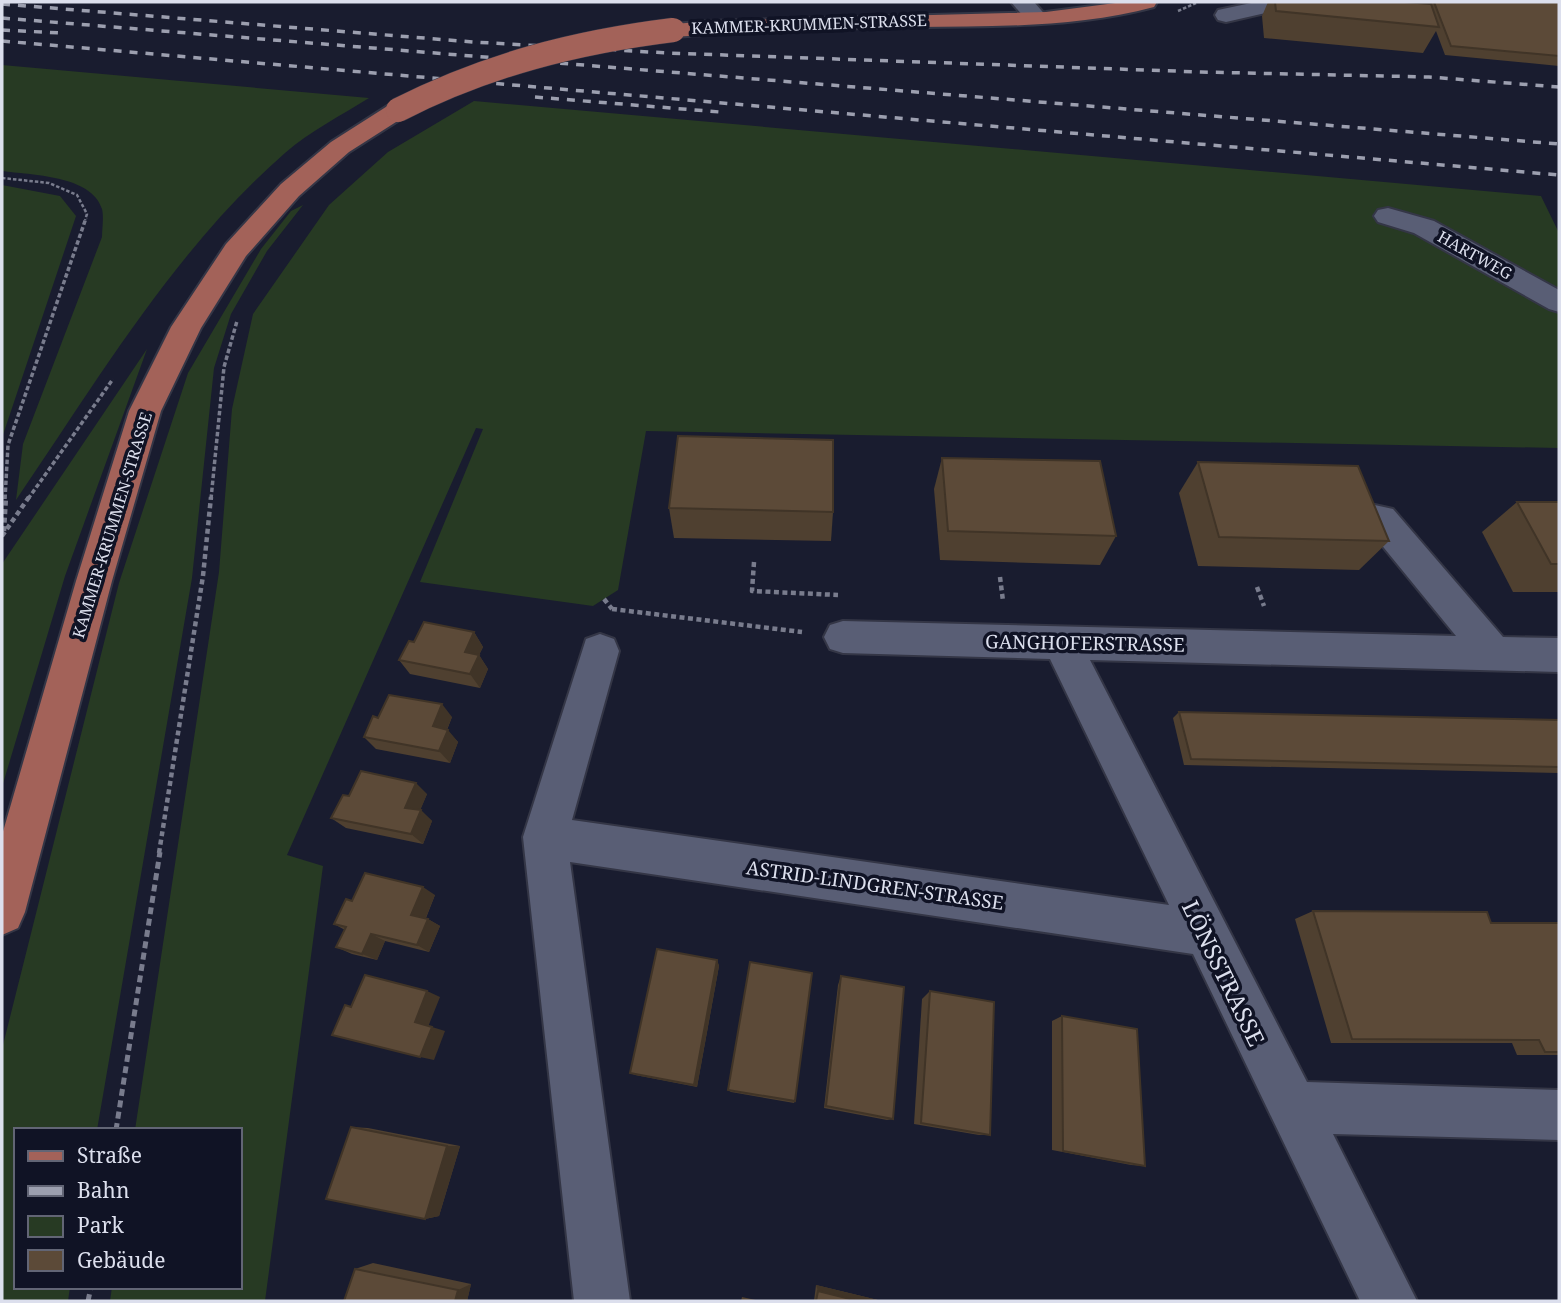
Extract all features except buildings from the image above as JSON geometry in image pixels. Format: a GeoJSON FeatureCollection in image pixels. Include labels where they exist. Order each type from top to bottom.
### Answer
{"type":"FeatureCollection","features":[{"type":"Feature","properties":{"kind":"main road","name":"KAMMER-KRUMMEN-STRASSE"},"geometry":{"type":"LineString","coordinates":[[2,912],[94,581],[145,411],[186,327],[236,250],[290,190],[340,147],[398,110],[464,78],[527,55],[608,37],[765,23],[1029,10],[1125,9],[1146,2]]}},
{"type":"Feature","properties":{"kind":"street"},"geometry":{"type":"LineString","coordinates":[[1226,15],[1284,2]]}},
{"type":"Feature","properties":{"kind":"street","name":"HARTWEG"},"geometry":{"type":"LineString","coordinates":[[1388,216],[1424,227],[1559,302]]}},
{"type":"Feature","properties":{"kind":"street"},"geometry":{"type":"LineString","coordinates":[[1370,519],[1381,519],[1493,653]]}},
{"type":"Feature","properties":{"kind":"street","name":"GANGHOFERSTRASSE"},"geometry":{"type":"LineString","coordinates":[[843,638],[1559,655]]}},
{"type":"Feature","properties":{"kind":"street","name":"LÖNSSTRASSE"},"geometry":{"type":"LineString","coordinates":[[1062,643],[1389,1301]]}},
{"type":"Feature","properties":{"kind":"street"},"geometry":{"type":"LineString","coordinates":[[600,651],[545,837],[602,1301]]}},
{"type":"Feature","properties":{"kind":"street","name":"ASTRID-LINDGREN-STRASSE"},"geometry":{"type":"LineString","coordinates":[[545,837],[1204,933]]}},
{"type":"Feature","properties":{"kind":"street"},"geometry":{"type":"LineString","coordinates":[[1291,1107],[1559,1115]]}},
{"type":"Feature","properties":{"kind":"path"},"geometry":{"type":"LineString","coordinates":[[2,178],[49,183],[77,195],[87,214],[8,445],[3,534]]}},
{"type":"Feature","properties":{"kind":"path"},"geometry":{"type":"LineString","coordinates":[[116,1128],[204,576],[224,367],[239,313]]}},
{"type":"Feature","properties":{"kind":"path"},"geometry":{"type":"LineString","coordinates":[[754,562],[752,591],[841,595]]}},
{"type":"Feature","properties":{"kind":"path"},"geometry":{"type":"LineString","coordinates":[[604,599],[612,609],[843,638]]}},
{"type":"Feature","properties":{"kind":"green space"},"geometry":{"type":"Polygon","coordinates":[[[2,65],[369,98],[315,130],[285,153],[208,231],[140,318],[16,500],[23,444],[102,237],[103,216],[96,198],[73,183],[2,171],[2,65]]]}},
{"type":"Feature","properties":{"kind":"green space"},"geometry":{"type":"Polygon","coordinates":[[[474,101],[1541,196],[1559,233],[1559,448],[646,431],[618,590],[593,606],[420,582],[483,429],[476,428],[287,855],[323,866],[265,1301],[110,1301],[112,1289],[242,1289],[242,1128],[135,1128],[219,572],[232,409],[253,314],[329,205],[388,152],[474,101]]]}},
{"type":"Feature","properties":{"kind":"green space"},"geometry":{"type":"Polygon","coordinates":[[[2,185],[60,196],[76,216],[2,438],[2,185]]]}},
{"type":"Feature","properties":{"kind":"green space"},"geometry":{"type":"Polygon","coordinates":[[[303,205],[267,251],[231,314],[214,368],[192,578],[97,1128],[14,1128],[14,1289],[70,1289],[68,1301],[2,1301],[2,1049],[119,583],[188,373],[261,249],[291,211],[303,205]]]}},
{"type":"Feature","properties":{"kind":"green space"},"geometry":{"type":"Polygon","coordinates":[[[147,349],[65,576],[2,787],[2,564],[147,349]]]}},
{"type":"Feature","properties":{"kind":"railway"},"geometry":{"type":"LineString","coordinates":[[2,4],[473,42],[668,53],[1201,72],[1429,77],[1559,87]]}},
{"type":"Feature","properties":{"kind":"railway"},"geometry":{"type":"LineString","coordinates":[[2,18],[1559,144]]}},
{"type":"Feature","properties":{"kind":"railway"},"geometry":{"type":"LineString","coordinates":[[2,30],[61,33]]}},
{"type":"Feature","properties":{"kind":"railway"},"geometry":{"type":"LineString","coordinates":[[2,41],[1559,175]]}},
{"type":"Feature","properties":{"kind":"railway"},"geometry":{"type":"LineString","coordinates":[[535,97],[720,112]]}}]}
